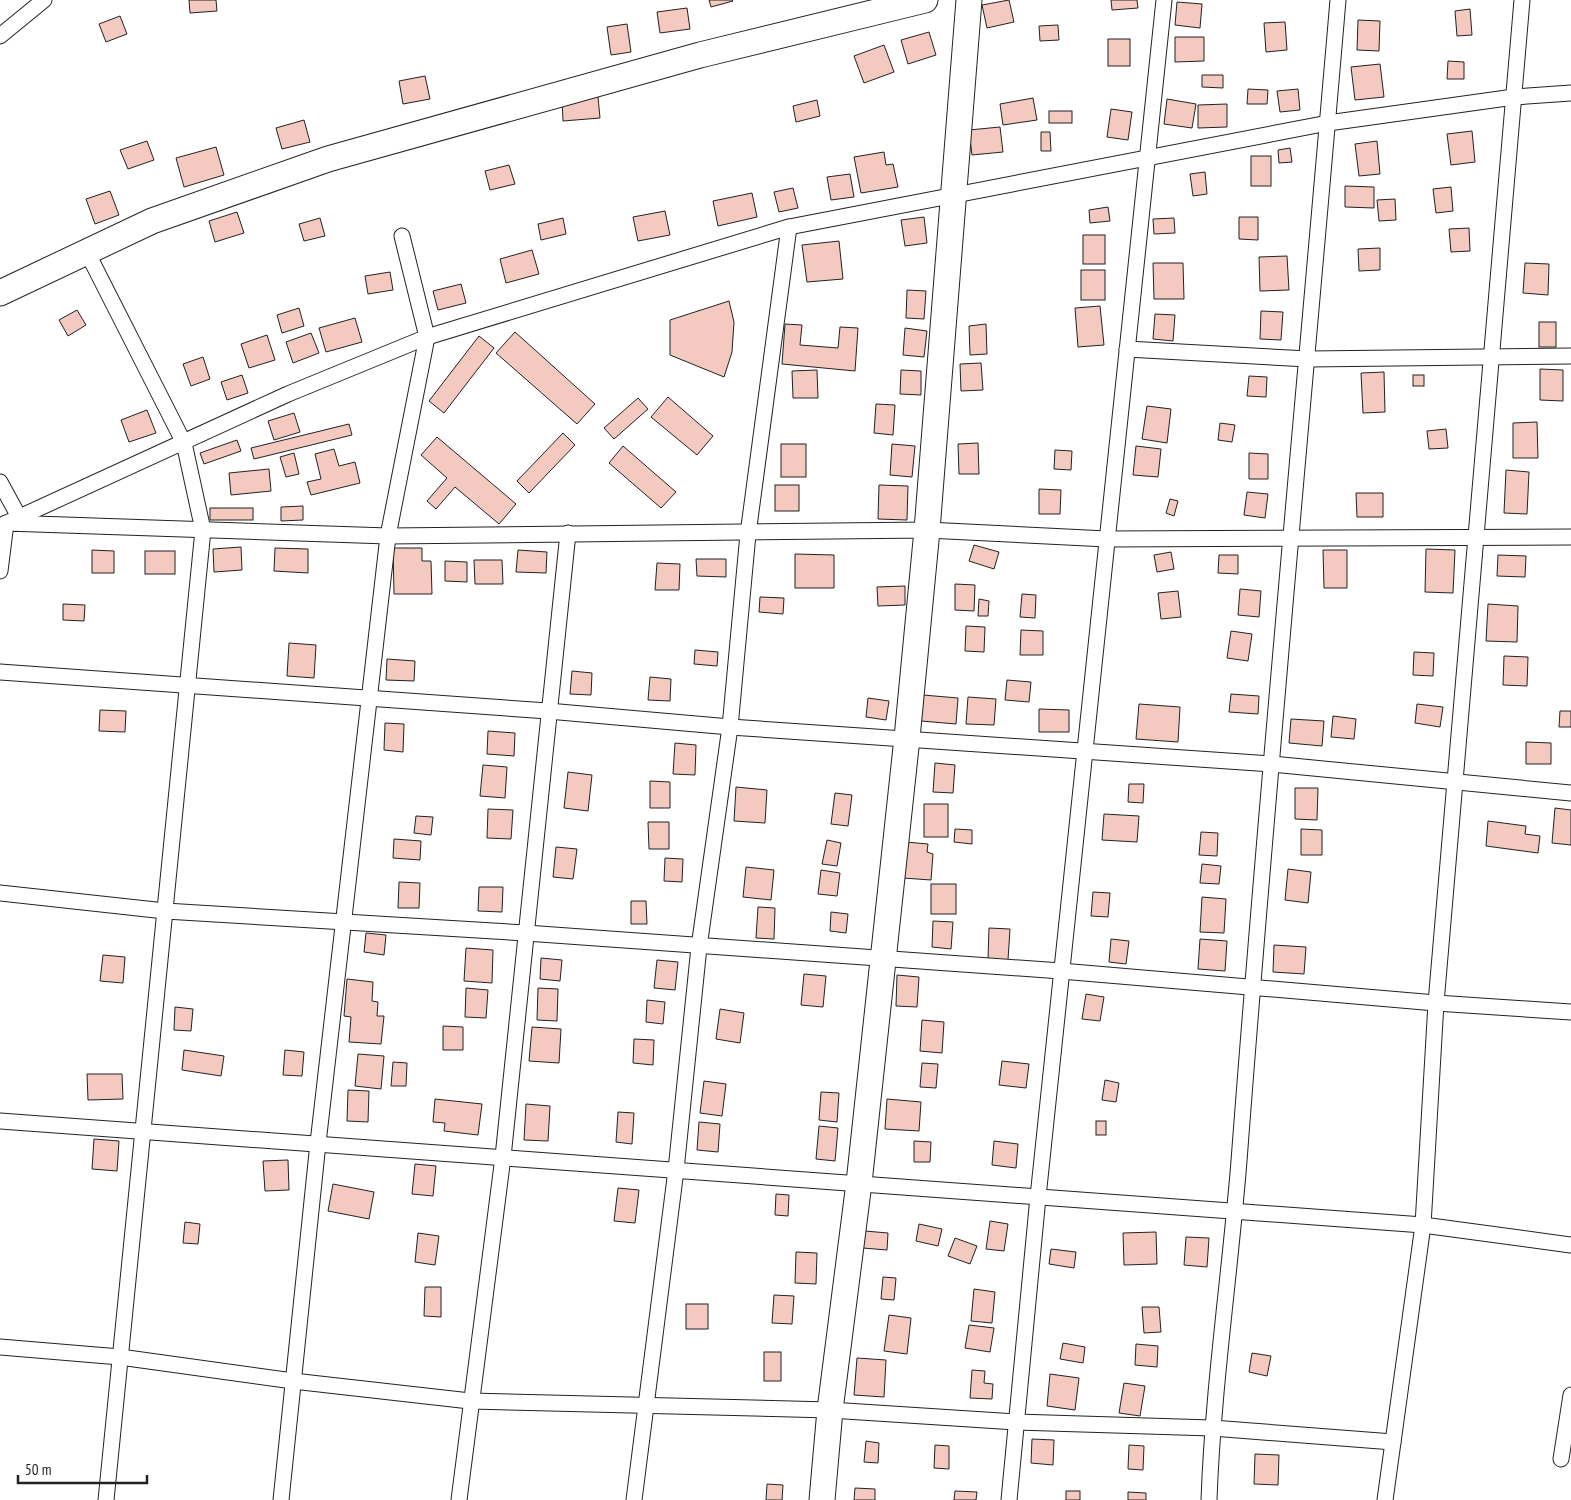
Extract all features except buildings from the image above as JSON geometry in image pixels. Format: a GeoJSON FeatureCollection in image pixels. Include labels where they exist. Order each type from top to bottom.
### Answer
{"type":"FeatureCollection","features":[{"type":"Feature","properties":{"kind":"main road"},"geometry":{"type":"LineString","coordinates":[[0,293],[152,221],[328,159],[700,55],[925,0]]}},
{"type":"Feature","properties":{"kind":"main road"},"geometry":{"type":"LineString","coordinates":[[822,1500],[830,1410],[859,1183],[907,738],[927,530],[969,0]]}},
{"type":"Feature","properties":{"kind":"street"},"geometry":{"type":"LineString","coordinates":[[0,36],[44,0]]}},
{"type":"Feature","properties":{"kind":"street"},"geometry":{"type":"LineString","coordinates":[[1009,1500],[1061,971],[1164,0]]}},
{"type":"Feature","properties":{"kind":"street"},"geometry":{"type":"LineString","coordinates":[[1208,1500],[1212,1428],[1235,1211],[1252,987],[1293,538],[1338,0]]}},
{"type":"Feature","properties":{"kind":"street"},"geometry":{"type":"LineString","coordinates":[[1385,1500],[1423,1225],[1436,1003],[1522,0]]}},
{"type":"Feature","properties":{"kind":"street"},"geometry":{"type":"LineString","coordinates":[[8,522],[288,394],[427,337],[789,226],[1328,123],[1514,97],[1571,93]]}},
{"type":"Feature","properties":{"kind":"street"},"geometry":{"type":"LineString","coordinates":[[634,1500],[676,1170],[699,947],[730,727],[748,534],[789,226]]}},
{"type":"Feature","properties":{"kind":"street"},"geometry":{"type":"LineString","coordinates":[[281,1500],[318,1143],[388,536],[427,337],[402,236]]}},
{"type":"Feature","properties":{"kind":"street"},"geometry":{"type":"LineString","coordinates":[[87,252],[184,443],[203,530],[106,1500]]}},
{"type":"Feature","properties":{"kind":"street"},"geometry":{"type":"LineString","coordinates":[[1127,349],[1308,359],[1571,356]]}},
{"type":"Feature","properties":{"kind":"street"},"geometry":{"type":"LineString","coordinates":[[0,482],[8,522],[0,571]]}},
{"type":"Feature","properties":{"kind":"street"},"geometry":{"type":"LineString","coordinates":[[8,522],[388,536],[568,533],[748,534],[927,530],[1107,539],[1571,537]]}},
{"type":"Feature","properties":{"kind":"street"},"geometry":{"type":"LineString","coordinates":[[459,1500],[502,1157],[568,533]]}},
{"type":"Feature","properties":{"kind":"street"},"geometry":{"type":"LineString","coordinates":[[0,672],[548,711],[730,727],[1272,764],[1571,793]]}},
{"type":"Feature","properties":{"kind":"street"},"geometry":{"type":"LineString","coordinates":[[0,893],[165,911],[526,933],[699,947],[1061,971],[1436,1003],[1571,1012]]}},
{"type":"Feature","properties":{"kind":"street"},"geometry":{"type":"LineString","coordinates":[[0,1120],[1423,1225],[1571,1245]]}},
{"type":"Feature","properties":{"kind":"street"},"geometry":{"type":"LineString","coordinates":[[0,1347],[120,1357],[293,1381],[470,1401],[830,1410],[1016,1422],[1212,1428],[1393,1442]]}},
{"type":"Feature","properties":{"kind":"street"},"geometry":{"type":"LineString","coordinates":[[1561,1458],[1571,1395]]}}]}
